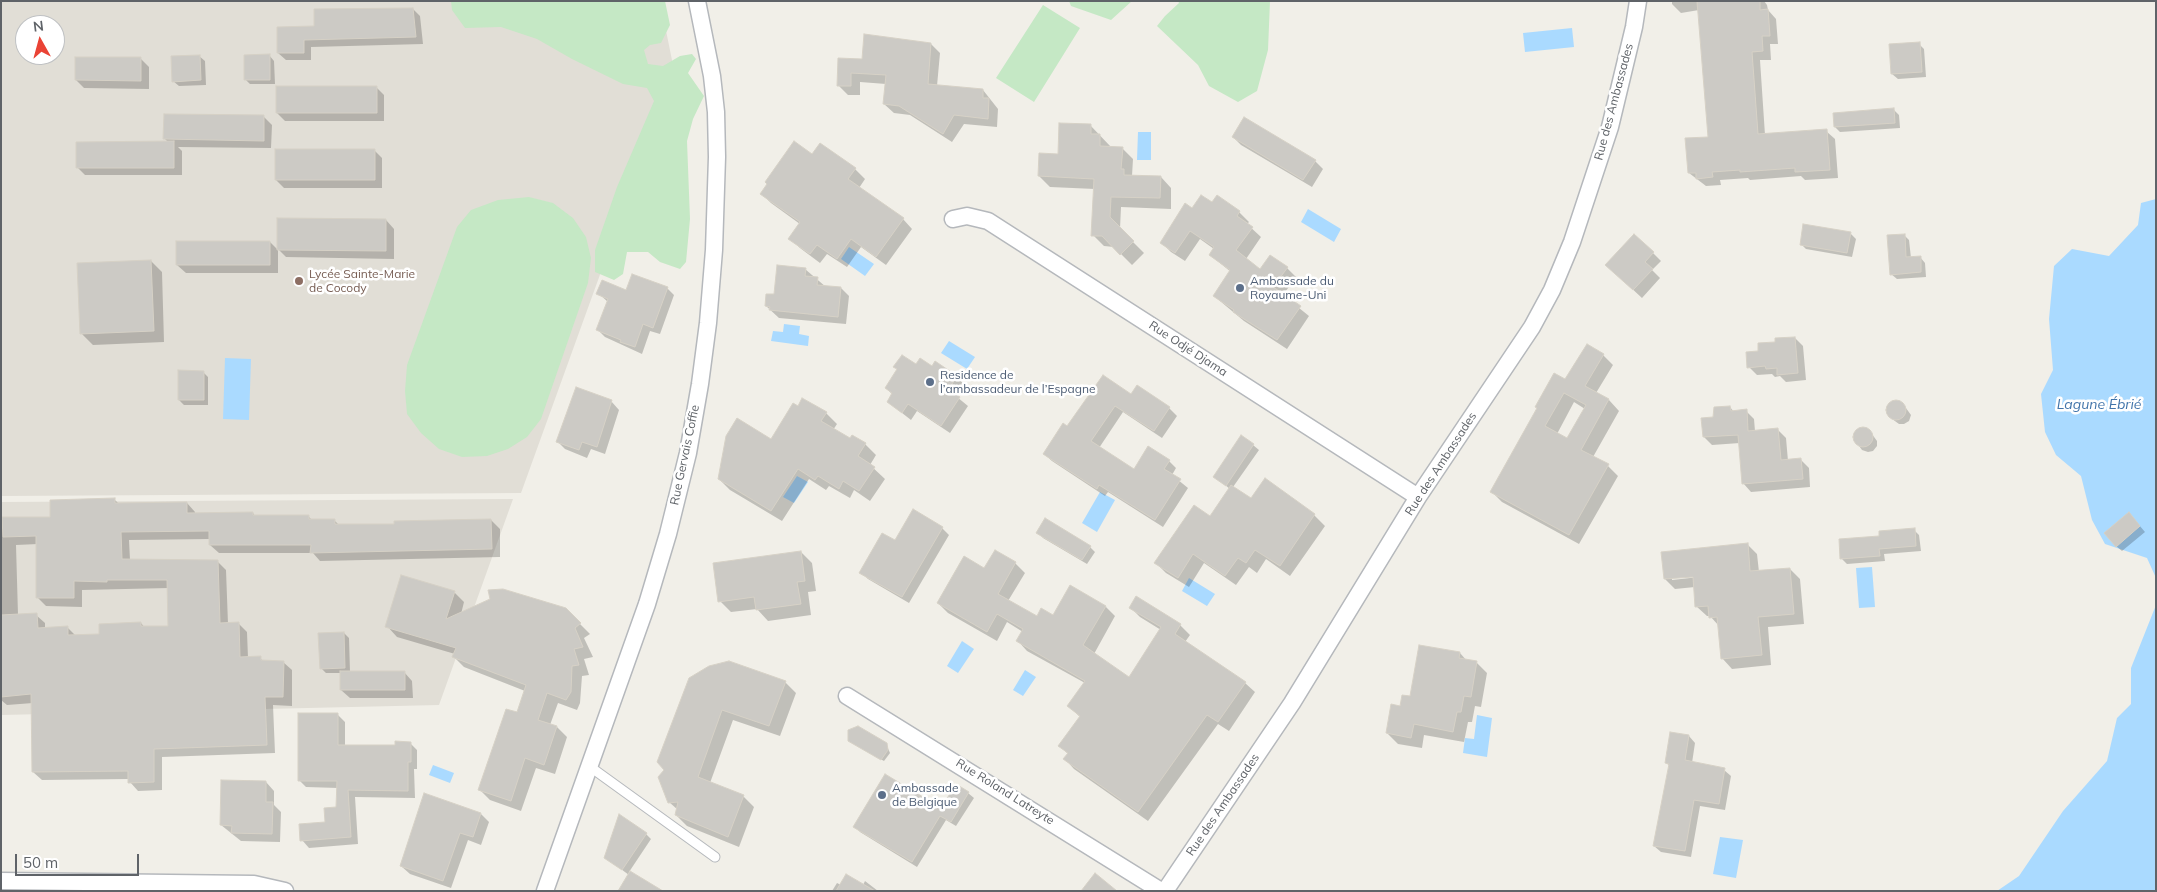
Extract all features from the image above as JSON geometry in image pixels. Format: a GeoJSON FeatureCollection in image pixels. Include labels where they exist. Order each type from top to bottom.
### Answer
{"type":"FeatureCollection","features":[{"type":"Feature","properties":{"kind":"street","name":"Rue Gervais Coffie"},"geometry":{"type":"LineString","coordinates":[[545,891],[647,604],[668,534],[688,453],[700,384],[712,268],[718,157],[712,76],[697,1]]}},
{"type":"Feature","properties":{"kind":"street","name":"Rue des Ambassades"},"geometry":{"type":"LineString","coordinates":[[1163,891],[1292,703],[1418,497],[1532,327],[1552,290],[1572,242],[1610,127],[1634,27],[1638,1]]}},
{"type":"Feature","properties":{"kind":"street","name":"Rue Odjé Djama"},"geometry":{"type":"LineString","coordinates":[[953,219],[967,216],[988,221],[1418,497]]}},
{"type":"Feature","properties":{"kind":"street","name":"Rue Roland Latreyte"},"geometry":{"type":"LineString","coordinates":[[847,696],[1163,891]]}},
{"type":"Feature","properties":{"kind":"street"},"geometry":{"type":"LineString","coordinates":[[1,881],[254,884],[286,891]]}},
{"type":"Feature","properties":{"kind":"lane"},"geometry":{"type":"LineString","coordinates":[[589,766],[715,857]]}},
{"type":"Feature","properties":{"kind":"shaded area","name":"Lycée Sainte-Marie de Cocody"},"geometry":{"type":"Polygon","coordinates":[[[1,1],[660,1],[674,70],[521,493],[1,496],[1,1]]]}},
{"type":"Feature","properties":{"kind":"shaded area"},"geometry":{"type":"Polygon","coordinates":[[[513,499],[439,705],[1,715],[1,502],[513,499]]]}},
{"type":"Feature","properties":{"kind":"green space"},"geometry":{"type":"Polygon","coordinates":[[[451,1],[665,1],[670,25],[661,43],[650,45],[644,50],[648,64],[663,66],[680,56],[692,54],[696,59],[688,73],[704,96],[693,119],[687,141],[690,219],[686,262],[680,269],[660,262],[648,252],[627,252],[623,274],[614,280],[595,272],[595,250],[617,187],[654,101],[647,88],[623,84],[537,39],[501,27],[465,28],[452,10],[451,1]]]}},
{"type":"Feature","properties":{"kind":"green space"},"geometry":{"type":"Polygon","coordinates":[[[1069,1],[1132,1],[1111,20],[1071,6],[1069,1]]]}},
{"type":"Feature","properties":{"kind":"green space"},"geometry":{"type":"Polygon","coordinates":[[[1178,1],[1270,1],[1268,50],[1257,91],[1238,102],[1209,86],[1198,65],[1157,26],[1179,3],[1178,1]]]}},
{"type":"Feature","properties":{"kind":"green space"},"geometry":{"type":"Polygon","coordinates":[[[1043,5],[1080,28],[1034,102],[996,78],[1043,5]]]}},
{"type":"Feature","properties":{"kind":"green space"},"geometry":{"type":"Polygon","coordinates":[[[529,197],[553,203],[573,218],[586,237],[591,258],[588,283],[541,419],[527,437],[508,449],[487,456],[462,457],[439,449],[421,433],[407,414],[405,391],[407,365],[457,227],[471,210],[498,200],[529,197]]]}},
{"type":"Feature","properties":{"kind":"water"},"geometry":{"type":"Polygon","coordinates":[[[1572,28],[1574,47],[1525,52],[1523,33],[1572,28]]]}},
{"type":"Feature","properties":{"kind":"water"},"geometry":{"type":"Polygon","coordinates":[[[1138,132],[1151,132],[1151,160],[1137,160],[1138,132]]]}},
{"type":"Feature","properties":{"kind":"water","name":"Lagune Ébrié"},"geometry":{"type":"Polygon","coordinates":[[[2156,199],[2156,578],[2147,558],[2105,544],[2092,520],[2081,476],[2056,455],[2045,432],[2041,394],[2053,370],[2049,319],[2054,266],[2072,249],[2109,256],[2138,225],[2141,203],[2156,199]]]}},
{"type":"Feature","properties":{"kind":"water"},"geometry":{"type":"Polygon","coordinates":[[[1308,209],[1341,229],[1334,242],[1301,222],[1308,209]]]}},
{"type":"Feature","properties":{"kind":"water"},"geometry":{"type":"Polygon","coordinates":[[[849,247],[874,264],[865,276],[841,259],[849,247]]]}},
{"type":"Feature","properties":{"kind":"water"},"geometry":{"type":"Polygon","coordinates":[[[784,324],[800,326],[799,334],[809,336],[808,346],[771,341],[773,331],[783,332],[784,324]]]}},
{"type":"Feature","properties":{"kind":"water"},"geometry":{"type":"Polygon","coordinates":[[[949,341],[975,357],[967,369],[941,353],[949,341]]]}},
{"type":"Feature","properties":{"kind":"water"},"geometry":{"type":"Polygon","coordinates":[[[225,358],[251,359],[249,420],[223,419],[225,358]]]}},
{"type":"Feature","properties":{"kind":"water"},"geometry":{"type":"Polygon","coordinates":[[[797,476],[808,482],[794,503],[783,497],[797,476]]]}},
{"type":"Feature","properties":{"kind":"water"},"geometry":{"type":"Polygon","coordinates":[[[1100,492],[1115,500],[1097,532],[1082,523],[1100,492]]]}},
{"type":"Feature","properties":{"kind":"water"},"geometry":{"type":"Polygon","coordinates":[[[1872,567],[1875,607],[1859,608],[1856,568],[1872,567]]]}},
{"type":"Feature","properties":{"kind":"water"},"geometry":{"type":"Polygon","coordinates":[[[1189,578],[1215,594],[1207,606],[1182,591],[1189,578]]]}},
{"type":"Feature","properties":{"kind":"water"},"geometry":{"type":"Polygon","coordinates":[[[2156,605],[2156,891],[1997,891],[2019,876],[2063,811],[2107,761],[2117,718],[2131,704],[2131,668],[2156,605]]]}},
{"type":"Feature","properties":{"kind":"water"},"geometry":{"type":"Polygon","coordinates":[[[962,641],[974,649],[958,673],[947,666],[962,641]]]}},
{"type":"Feature","properties":{"kind":"water"},"geometry":{"type":"Polygon","coordinates":[[[1025,670],[1036,677],[1023,696],[1013,690],[1025,670]]]}},
{"type":"Feature","properties":{"kind":"water"},"geometry":{"type":"Polygon","coordinates":[[[1477,715],[1492,718],[1487,757],[1463,753],[1465,738],[1474,739],[1477,715]]]}},
{"type":"Feature","properties":{"kind":"water"},"geometry":{"type":"Polygon","coordinates":[[[433,765],[454,773],[450,783],[429,775],[433,765]]]}},
{"type":"Feature","properties":{"kind":"water"},"geometry":{"type":"Polygon","coordinates":[[[1720,837],[1743,840],[1736,878],[1713,874],[1720,837]]]}},
{"type":"Feature","properties":{"kind":"building"},"geometry":{"type":"Polygon","coordinates":[[[1697,1],[1760,1],[1760,10],[1768,9],[1770,36],[1762,36],[1763,51],[1752,52],[1758,134],[1827,129],[1830,170],[1795,172],[1795,168],[1740,172],[1740,170],[1712,172],[1713,177],[1696,179],[1696,173],[1688,173],[1685,138],[1708,137],[1697,1]]]}},
{"type":"Feature","properties":{"kind":"building"},"geometry":{"type":"Polygon","coordinates":[[[413,8],[416,37],[304,40],[304,53],[277,53],[277,27],[314,26],[314,9],[413,8]]]}},
{"type":"Feature","properties":{"kind":"building"},"geometry":{"type":"Polygon","coordinates":[[[864,34],[931,43],[928,84],[983,89],[983,98],[989,98],[988,119],[954,115],[943,134],[899,106],[883,104],[886,75],[851,73],[851,86],[837,86],[838,58],[862,59],[864,34]]]}},
{"type":"Feature","properties":{"kind":"building"},"geometry":{"type":"Polygon","coordinates":[[[1920,42],[1922,72],[1891,74],[1889,44],[1920,42]]]}},
{"type":"Feature","properties":{"kind":"building"},"geometry":{"type":"Polygon","coordinates":[[[270,54],[270,80],[244,80],[244,55],[270,54]]]}},
{"type":"Feature","properties":{"kind":"building"},"geometry":{"type":"Polygon","coordinates":[[[200,55],[201,80],[172,82],[171,56],[200,55]]]}},
{"type":"Feature","properties":{"kind":"building"},"geometry":{"type":"Polygon","coordinates":[[[75,57],[141,57],[141,81],[75,80],[75,57]]]}},
{"type":"Feature","properties":{"kind":"building"},"geometry":{"type":"Polygon","coordinates":[[[276,86],[377,86],[377,113],[276,113],[276,86]]]}},
{"type":"Feature","properties":{"kind":"building"},"geometry":{"type":"Polygon","coordinates":[[[1894,108],[1895,123],[1834,127],[1833,113],[1894,108]]]}},
{"type":"Feature","properties":{"kind":"building"},"geometry":{"type":"Polygon","coordinates":[[[164,114],[264,115],[264,141],[163,139],[164,114]]]}},
{"type":"Feature","properties":{"kind":"building"},"geometry":{"type":"Polygon","coordinates":[[[1244,117],[1316,160],[1303,180],[1232,137],[1244,117]]]}},
{"type":"Feature","properties":{"kind":"building"},"geometry":{"type":"Polygon","coordinates":[[[1059,123],[1091,124],[1091,134],[1100,134],[1100,146],[1123,147],[1121,169],[1124,169],[1124,175],[1161,176],[1160,198],[1111,197],[1110,217],[1134,241],[1120,255],[1102,236],[1091,236],[1094,179],[1038,176],[1039,153],[1058,154],[1059,123]]]}},
{"type":"Feature","properties":{"kind":"building"},"geometry":{"type":"Polygon","coordinates":[[[174,141],[174,168],[76,168],[76,142],[174,141]]]}},
{"type":"Feature","properties":{"kind":"building"},"geometry":{"type":"Polygon","coordinates":[[[794,141],[812,154],[820,143],[856,168],[848,179],[904,218],[876,257],[851,239],[837,259],[817,245],[810,254],[788,239],[800,222],[760,194],[767,184],[765,182],[794,141]]]}},
{"type":"Feature","properties":{"kind":"building"},"geometry":{"type":"Polygon","coordinates":[[[275,149],[375,149],[375,180],[275,180],[275,149]]]}},
{"type":"Feature","properties":{"kind":"building"},"geometry":{"type":"Polygon","coordinates":[[[1201,195],[1212,202],[1217,195],[1240,211],[1237,216],[1253,227],[1236,250],[1260,269],[1270,255],[1288,267],[1273,287],[1301,306],[1277,340],[1233,312],[1234,310],[1213,296],[1230,270],[1209,255],[1214,247],[1190,231],[1175,253],[1160,243],[1185,203],[1192,208],[1201,195]]]}},
{"type":"Feature","properties":{"kind":"building"},"geometry":{"type":"Polygon","coordinates":[[[277,218],[386,219],[386,251],[277,250],[277,218]]]}},
{"type":"Feature","properties":{"kind":"building"},"geometry":{"type":"Polygon","coordinates":[[[1803,224],[1851,232],[1847,253],[1800,245],[1803,224]]]}},
{"type":"Feature","properties":{"kind":"building"},"geometry":{"type":"Polygon","coordinates":[[[1634,234],[1654,252],[1645,262],[1653,269],[1633,290],[1605,265],[1634,234]]]}},
{"type":"Feature","properties":{"kind":"building"},"geometry":{"type":"Polygon","coordinates":[[[1905,234],[1906,257],[1921,256],[1921,272],[1890,275],[1887,235],[1905,234]]]}},
{"type":"Feature","properties":{"kind":"building"},"geometry":{"type":"Polygon","coordinates":[[[176,241],[270,241],[270,265],[176,265],[176,241]]]}},
{"type":"Feature","properties":{"kind":"building"},"geometry":{"type":"Polygon","coordinates":[[[151,260],[154,331],[80,334],[77,263],[151,260]]]}},
{"type":"Feature","properties":{"kind":"building"},"geometry":{"type":"Polygon","coordinates":[[[777,265],[806,268],[805,276],[818,277],[817,285],[841,287],[838,317],[769,310],[770,307],[765,306],[766,294],[774,294],[777,265]]]}},
{"type":"Feature","properties":{"kind":"building"},"geometry":{"type":"Polygon","coordinates":[[[632,274],[668,287],[653,328],[643,324],[635,347],[596,330],[608,299],[596,294],[602,280],[626,290],[632,274]]]}},
{"type":"Feature","properties":{"kind":"building"},"geometry":{"type":"Polygon","coordinates":[[[1795,337],[1798,373],[1777,375],[1777,368],[1766,369],[1765,366],[1747,368],[1746,352],[1758,351],[1758,343],[1775,342],[1775,338],[1795,337]]]}},
{"type":"Feature","properties":{"kind":"building"},"geometry":{"type":"Polygon","coordinates":[[[1587,344],[1604,354],[1585,386],[1609,399],[1581,450],[1609,464],[1569,535],[1490,492],[1537,408],[1535,407],[1554,373],[1565,379],[1587,344]],[[1564,393],[1545,426],[1567,438],[1586,405],[1564,393]]]}},
{"type":"Feature","properties":{"kind":"building"},"geometry":{"type":"Polygon","coordinates":[[[902,355],[916,364],[920,358],[932,366],[935,361],[957,376],[949,389],[960,397],[941,426],[908,404],[902,413],[887,402],[892,393],[885,388],[897,369],[893,367],[902,355]]]}},
{"type":"Feature","properties":{"kind":"building"},"geometry":{"type":"Polygon","coordinates":[[[178,370],[204,371],[204,400],[178,400],[178,370]]]}},
{"type":"Feature","properties":{"kind":"building"},"geometry":{"type":"Polygon","coordinates":[[[1103,375],[1131,394],[1137,385],[1170,407],[1154,431],[1115,406],[1091,441],[1134,469],[1148,446],[1170,460],[1164,469],[1181,479],[1155,520],[1099,485],[1097,489],[1043,454],[1063,423],[1067,426],[1103,375]]]}},
{"type":"Feature","properties":{"kind":"building"},"geometry":{"type":"Polygon","coordinates":[[[576,387],[612,400],[597,447],[582,442],[579,450],[556,442],[576,387]]]}},
{"type":"Feature","properties":{"kind":"building"},"geometry":{"type":"Polygon","coordinates":[[[802,398],[827,412],[821,421],[850,438],[852,435],[866,443],[858,456],[875,467],[859,491],[843,481],[839,489],[818,476],[815,480],[798,469],[771,511],[718,479],[726,436],[737,418],[771,439],[793,403],[798,406],[802,398]]]}},
{"type":"Feature","properties":{"kind":"building"},"geometry":{"type":"Polygon","coordinates":[[[1896,400],[1903,403],[1906,410],[1903,417],[1896,420],[1889,417],[1886,410],[1889,403],[1896,400]]]}},
{"type":"Feature","properties":{"kind":"building"},"geometry":{"type":"Polygon","coordinates":[[[1730,406],[1731,411],[1747,409],[1748,431],[1778,428],[1781,460],[1801,458],[1803,479],[1742,484],[1738,435],[1703,437],[1701,418],[1713,417],[1714,407],[1730,406]]]}},
{"type":"Feature","properties":{"kind":"building"},"geometry":{"type":"Polygon","coordinates":[[[1863,427],[1870,430],[1873,437],[1870,444],[1863,447],[1856,444],[1853,437],[1856,430],[1863,427]]]}},
{"type":"Feature","properties":{"kind":"building"},"geometry":{"type":"Polygon","coordinates":[[[1241,435],[1254,444],[1226,486],[1213,477],[1241,435]]]}},
{"type":"Feature","properties":{"kind":"building"},"geometry":{"type":"Polygon","coordinates":[[[1265,478],[1315,514],[1280,566],[1255,550],[1246,563],[1238,558],[1225,576],[1193,554],[1178,578],[1154,563],[1194,505],[1210,516],[1231,485],[1251,498],[1265,478]]]}},
{"type":"Feature","properties":{"kind":"building"},"geometry":{"type":"Polygon","coordinates":[[[115,498],[115,503],[187,502],[187,513],[253,512],[253,515],[309,515],[309,519],[335,519],[335,524],[394,524],[394,521],[491,519],[492,549],[310,553],[311,545],[209,545],[209,531],[121,532],[122,559],[218,560],[220,623],[239,622],[240,657],[261,656],[261,660],[284,661],[283,697],[265,697],[267,745],[154,749],[154,782],[128,783],[128,771],[32,772],[31,694],[1,697],[1,615],[37,613],[38,628],[68,626],[68,635],[99,634],[99,624],[141,622],[141,626],[168,626],[167,580],[74,581],[74,598],[36,598],[36,536],[3,537],[2,517],[50,517],[50,500],[115,498]]]}},
{"type":"Feature","properties":{"kind":"building"},"geometry":{"type":"Polygon","coordinates":[[[913,509],[943,527],[902,597],[859,573],[882,533],[895,540],[913,509]]]}},
{"type":"Feature","properties":{"kind":"building"},"geometry":{"type":"Polygon","coordinates":[[[2129,512],[2140,526],[2116,547],[2104,533],[2129,512]]]}},
{"type":"Feature","properties":{"kind":"building"},"geometry":{"type":"Polygon","coordinates":[[[1045,518],[1091,546],[1082,560],[1036,533],[1045,518]]]}},
{"type":"Feature","properties":{"kind":"building"},"geometry":{"type":"Polygon","coordinates":[[[1915,528],[1916,546],[1879,549],[1880,556],[1840,559],[1839,539],[1879,536],[1879,531],[1915,528]]]}},
{"type":"Feature","properties":{"kind":"building"},"geometry":{"type":"Polygon","coordinates":[[[1748,543],[1750,571],[1790,568],[1794,614],[1758,617],[1762,655],[1721,659],[1717,617],[1709,618],[1708,606],[1695,607],[1693,577],[1664,579],[1661,552],[1748,543]]]}},
{"type":"Feature","properties":{"kind":"building"},"geometry":{"type":"Polygon","coordinates":[[[995,550],[1016,562],[998,594],[1037,616],[1041,608],[1053,615],[1070,585],[1106,606],[1083,645],[1129,677],[1161,627],[1129,608],[1136,596],[1181,624],[1175,634],[1246,682],[1218,722],[1207,715],[1138,812],[1063,759],[1068,753],[1058,746],[1080,716],[1067,706],[1085,681],[1016,641],[1023,629],[997,614],[987,632],[937,603],[964,556],[984,568],[995,550]]]}},
{"type":"Feature","properties":{"kind":"building"},"geometry":{"type":"Polygon","coordinates":[[[801,551],[805,581],[797,582],[801,604],[756,610],[754,597],[718,602],[713,563],[801,551]]]}},
{"type":"Feature","properties":{"kind":"building"},"geometry":{"type":"Polygon","coordinates":[[[401,575],[455,591],[446,619],[490,599],[488,590],[503,589],[566,608],[581,623],[575,628],[583,647],[574,649],[579,665],[572,666],[571,692],[566,700],[547,693],[538,720],[557,726],[544,765],[525,758],[511,801],[478,790],[506,709],[517,712],[526,685],[452,657],[456,648],[385,627],[401,575]]]}},
{"type":"Feature","properties":{"kind":"building"},"geometry":{"type":"Polygon","coordinates":[[[344,632],[345,668],[320,669],[318,633],[344,632]]]}},
{"type":"Feature","properties":{"kind":"building"},"geometry":{"type":"Polygon","coordinates":[[[1419,645],[1460,652],[1459,658],[1477,661],[1471,697],[1464,696],[1461,712],[1457,712],[1453,732],[1414,724],[1411,738],[1386,733],[1391,704],[1400,706],[1402,695],[1410,696],[1419,645]]]}},
{"type":"Feature","properties":{"kind":"building"},"geometry":{"type":"Polygon","coordinates":[[[729,661],[786,681],[769,726],[722,710],[698,777],[744,795],[728,837],[675,815],[678,802],[668,803],[658,777],[664,770],[657,762],[689,678],[709,666],[729,661]]]}},
{"type":"Feature","properties":{"kind":"building"},"geometry":{"type":"Polygon","coordinates":[[[340,671],[405,671],[405,690],[340,690],[340,671]]]}},
{"type":"Feature","properties":{"kind":"building"},"geometry":{"type":"Polygon","coordinates":[[[298,713],[338,713],[338,745],[395,745],[395,741],[411,742],[411,762],[408,762],[408,791],[348,790],[351,837],[300,841],[299,824],[325,822],[324,808],[336,807],[337,781],[298,781],[298,713]]]}},
{"type":"Feature","properties":{"kind":"building"},"geometry":{"type":"Polygon","coordinates":[[[858,726],[887,743],[888,750],[881,760],[848,741],[848,730],[858,726]]]}},
{"type":"Feature","properties":{"kind":"building"},"geometry":{"type":"Polygon","coordinates":[[[1670,732],[1689,735],[1685,760],[1725,768],[1719,804],[1694,800],[1685,851],[1653,846],[1669,764],[1665,763],[1670,732]]]}},
{"type":"Feature","properties":{"kind":"building"},"geometry":{"type":"Polygon","coordinates":[[[885,774],[941,808],[956,784],[969,792],[951,822],[940,816],[912,862],[853,827],[885,774]]]}},
{"type":"Feature","properties":{"kind":"building"},"geometry":{"type":"Polygon","coordinates":[[[221,780],[266,781],[266,802],[273,802],[272,834],[231,833],[232,826],[220,825],[221,780]]]}},
{"type":"Feature","properties":{"kind":"building"},"geometry":{"type":"Polygon","coordinates":[[[424,793],[481,813],[473,837],[460,833],[443,881],[400,866],[424,793]]]}},
{"type":"Feature","properties":{"kind":"building"},"geometry":{"type":"Polygon","coordinates":[[[619,814],[647,833],[622,870],[604,858],[619,814]]]}},
{"type":"Feature","properties":{"kind":"building"},"geometry":{"type":"Polygon","coordinates":[[[630,871],[663,891],[618,891],[630,871]]]}},
{"type":"Feature","properties":{"kind":"building"},"geometry":{"type":"Polygon","coordinates":[[[1095,873],[1117,891],[1081,891],[1095,873]]]}},
{"type":"Feature","properties":{"kind":"building"},"geometry":{"type":"Polygon","coordinates":[[[846,874],[875,891],[836,891],[846,874]]]}},
{"type":"Feature","properties":{"kind":"place","name":"Lycée Sainte-Marie de Cocody"},"geometry":{"type":"Point","coordinates":[299,281]}},
{"type":"Feature","properties":{"kind":"place","name":"Ambassade du Royaume-Uni"},"geometry":{"type":"Point","coordinates":[1240,288]}},
{"type":"Feature","properties":{"kind":"place","name":"Residence de l’ambassadeur de l’Espagne"},"geometry":{"type":"Point","coordinates":[930,382]}},
{"type":"Feature","properties":{"kind":"place","name":"Ambassade de Belgique"},"geometry":{"type":"Point","coordinates":[882,795]}}]}
